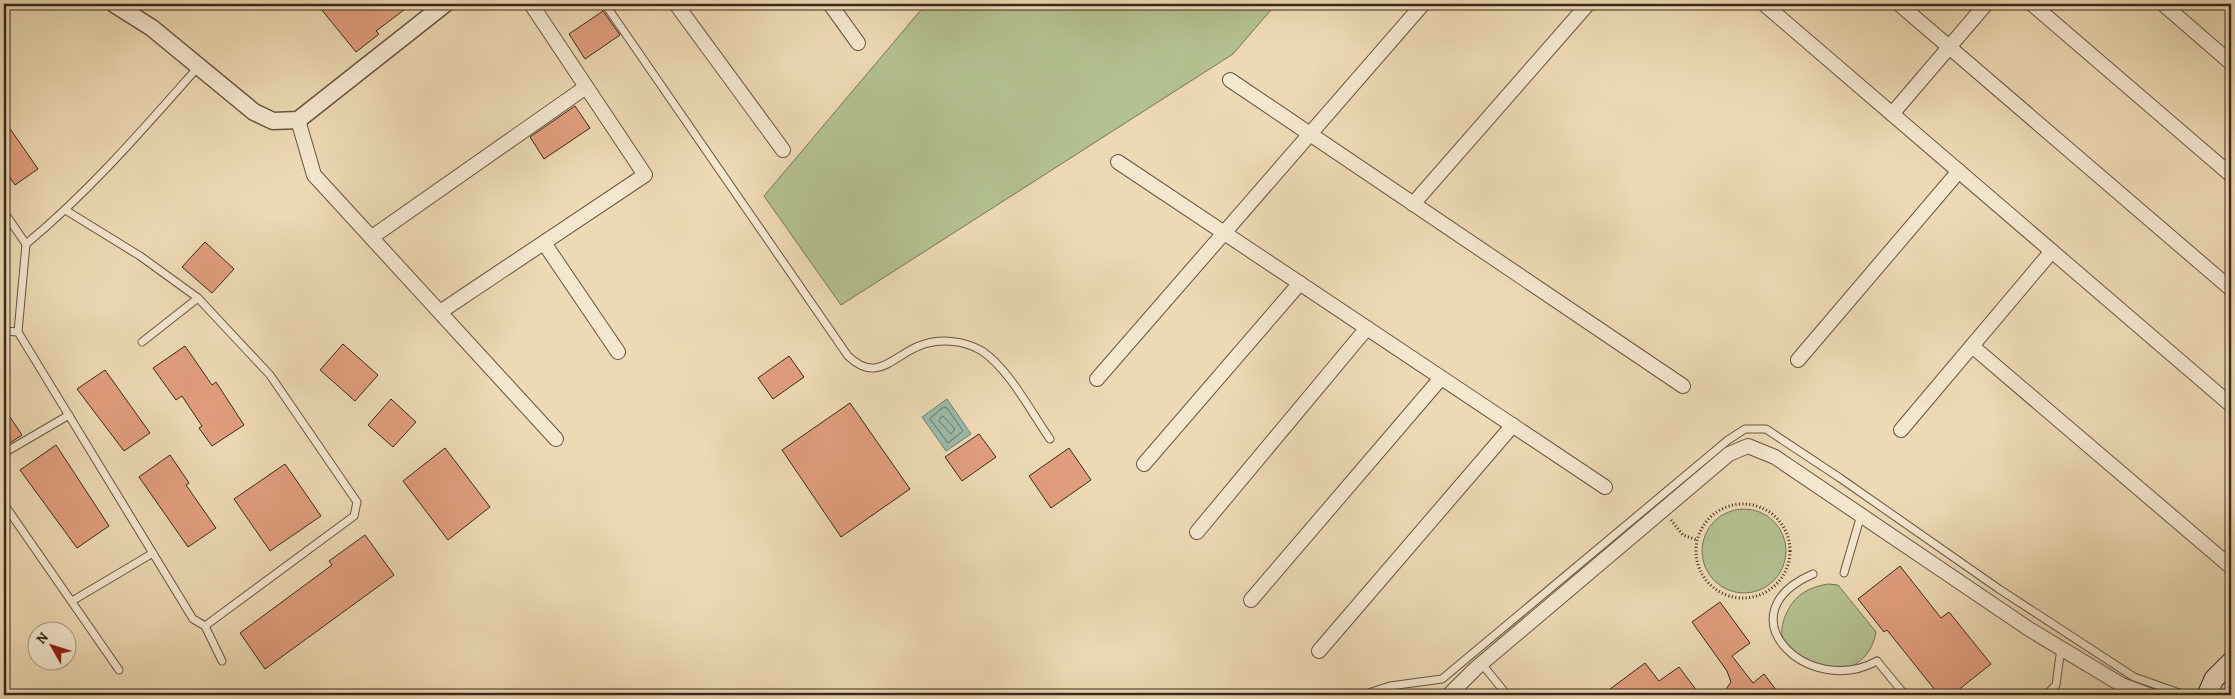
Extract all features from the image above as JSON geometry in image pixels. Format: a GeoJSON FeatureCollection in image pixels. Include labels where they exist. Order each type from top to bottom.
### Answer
{"type":"FeatureCollection","features":[{"type":"Feature","properties":{"kind":"main road"},"geometry":{"type":"LineString","coordinates":[[2207,695],[2214,679],[2231,662]]}},
{"type":"Feature","properties":{"kind":"street"},"geometry":{"type":"LineString","coordinates":[[119,5],[152,28],[254,112],[272,120],[298,120],[445,4]]}},
{"type":"Feature","properties":{"kind":"street"},"geometry":{"type":"LineString","coordinates":[[440,312],[644,175],[530,4]]}},
{"type":"Feature","properties":{"kind":"street"},"geometry":{"type":"LineString","coordinates":[[676,4],[783,150]]}},
{"type":"Feature","properties":{"kind":"street"},"geometry":{"type":"LineString","coordinates":[[830,4],[858,43]]}},
{"type":"Feature","properties":{"kind":"street"},"geometry":{"type":"LineString","coordinates":[[1098,379],[1423,4]]}},
{"type":"Feature","properties":{"kind":"street"},"geometry":{"type":"LineString","coordinates":[[1413,204],[1588,4]]}},
{"type":"Feature","properties":{"kind":"street"},"geometry":{"type":"LineString","coordinates":[[1764,4],[2231,405]]}},
{"type":"Feature","properties":{"kind":"street"},"geometry":{"type":"LineString","coordinates":[[1899,4],[2231,288]]}},
{"type":"Feature","properties":{"kind":"street"},"geometry":{"type":"LineString","coordinates":[[1892,114],[1986,4]]}},
{"type":"Feature","properties":{"kind":"street"},"geometry":{"type":"LineString","coordinates":[[2032,4],[2231,175]]}},
{"type":"Feature","properties":{"kind":"street"},"geometry":{"type":"LineString","coordinates":[[2163,4],[2231,62]]}},
{"type":"Feature","properties":{"kind":"street"},"geometry":{"type":"LineString","coordinates":[[1230,80],[1683,386]]}},
{"type":"Feature","properties":{"kind":"street"},"geometry":{"type":"LineString","coordinates":[[372,237],[586,87]]}},
{"type":"Feature","properties":{"kind":"street"},"geometry":{"type":"LineString","coordinates":[[298,120],[314,174],[556,439]]}},
{"type":"Feature","properties":{"kind":"street"},"geometry":{"type":"LineString","coordinates":[[1118,162],[1606,487]]}},
{"type":"Feature","properties":{"kind":"street"},"geometry":{"type":"LineString","coordinates":[[1798,360],[1959,171]]}},
{"type":"Feature","properties":{"kind":"street"},"geometry":{"type":"LineString","coordinates":[[544,243],[618,352]]}},
{"type":"Feature","properties":{"kind":"street"},"geometry":{"type":"LineString","coordinates":[[1901,430],[2052,252]]}},
{"type":"Feature","properties":{"kind":"street"},"geometry":{"type":"LineString","coordinates":[[1144,464],[1300,283]]}},
{"type":"Feature","properties":{"kind":"street"},"geometry":{"type":"LineString","coordinates":[[1197,532],[1367,328]]}},
{"type":"Feature","properties":{"kind":"street"},"geometry":{"type":"LineString","coordinates":[[1972,346],[2231,567]]}},
{"type":"Feature","properties":{"kind":"street"},"geometry":{"type":"LineString","coordinates":[[1252,600],[1441,378]]}},
{"type":"Feature","properties":{"kind":"street"},"geometry":{"type":"LineString","coordinates":[[1319,651],[1513,425]]}},
{"type":"Feature","properties":{"kind":"street"},"geometry":{"type":"LineString","coordinates":[[1449,695],[1482,664],[1729,454],[1748,446],[1775,457],[2061,648],[2122,685],[2149,695]]}},
{"type":"Feature","properties":{"kind":"lane"},"geometry":{"type":"LineString","coordinates":[[605,4],[853,360],[863,366],[878,368],[892,364],[919,346],[932,342],[945,341],[969,345],[980,350],[998,365],[1050,438]]}},
{"type":"Feature","properties":{"kind":"lane"},"geometry":{"type":"LineString","coordinates":[[26,244],[67,211],[108,169],[199,66]]}},
{"type":"Feature","properties":{"kind":"lane"},"geometry":{"type":"LineString","coordinates":[[67,211],[140,256],[198,298],[270,375],[357,502],[354,516],[205,626]]}},
{"type":"Feature","properties":{"kind":"lane"},"geometry":{"type":"LineString","coordinates":[[4,212],[26,244],[18,332],[193,619],[205,626],[222,661]]}},
{"type":"Feature","properties":{"kind":"lane"},"geometry":{"type":"LineString","coordinates":[[142,342],[198,298]]}},
{"type":"Feature","properties":{"kind":"lane"},"geometry":{"type":"LineString","coordinates":[[4,331],[18,332]]}},
{"type":"Feature","properties":{"kind":"lane"},"geometry":{"type":"LineString","coordinates":[[4,453],[69,415]]}},
{"type":"Feature","properties":{"kind":"lane"},"geometry":{"type":"LineString","coordinates":[[1362,695],[1390,686],[1442,679],[1728,440],[1746,430],[1766,429],[1999,589],[2134,677],[2184,695]]}},
{"type":"Feature","properties":{"kind":"lane"},"geometry":{"type":"LineString","coordinates":[[4,504],[119,670]]}},
{"type":"Feature","properties":{"kind":"lane"},"geometry":{"type":"LineString","coordinates":[[1844,573],[1861,515]]}},
{"type":"Feature","properties":{"kind":"lane"},"geometry":{"type":"LineString","coordinates":[[72,601],[153,553]]}},
{"type":"Feature","properties":{"kind":"lane"},"geometry":{"type":"LineString","coordinates":[[1778,654],[1773,630],[1778,606],[1792,586],[1813,574]]}},
{"type":"Feature","properties":{"kind":"lane"},"geometry":{"type":"LineString","coordinates":[[2046,695],[2056,685],[2061,648]]}},
{"type":"Feature","properties":{"kind":"lane"},"geometry":{"type":"LineString","coordinates":[[1865,674],[1877,661],[1905,695]]}},
{"type":"Feature","properties":{"kind":"lane"},"geometry":{"type":"LineString","coordinates":[[1482,664],[1505,695]]}},
{"type":"Feature","properties":{"kind":"path"},"geometry":{"type":"LineString","coordinates":[[1732,505],[1754,505],[1774,515],[1787,533],[1790,550],[1788,566],[1776,585],[1766,592],[1743,599],[1731,597],[1711,586],[1703,577],[1695,555],[1697,540],[1704,523],[1721,509],[1732,505]]}},
{"type":"Feature","properties":{"kind":"path"},"geometry":{"type":"LineString","coordinates":[[1663,510],[1683,535],[1697,540]]}},
{"type":"Feature","properties":{"kind":"green space"},"geometry":{"type":"Polygon","coordinates":[[[926,4],[1276,4],[1233,54],[841,305],[764,196],[926,4]]]}},
{"type":"Feature","properties":{"kind":"green space"},"geometry":{"type":"Polygon","coordinates":[[[1744,509],[1767,516],[1779,528],[1786,551],[1779,574],[1767,586],[1744,593],[1721,586],[1709,574],[1702,551],[1709,528],[1721,516],[1744,509]]]}},
{"type":"Feature","properties":{"kind":"green space"},"geometry":{"type":"Polygon","coordinates":[[[1828,584],[1838,585],[1876,632],[1868,653],[1853,666],[1835,671],[1815,669],[1798,662],[1786,649],[1782,631],[1791,604],[1804,592],[1828,584]]]}},
{"type":"Feature","properties":{"kind":"water"},"geometry":{"type":"Polygon","coordinates":[[[947,399],[971,434],[946,451],[922,417],[947,399]]]}},
{"type":"Feature","properties":{"kind":"building"},"geometry":{"type":"Polygon","coordinates":[[[317,4],[412,4],[376,31],[379,34],[356,52],[317,4]]]}},
{"type":"Feature","properties":{"kind":"building"},"geometry":{"type":"Polygon","coordinates":[[[603,11],[620,35],[585,59],[569,34],[603,11]]]}},
{"type":"Feature","properties":{"kind":"building"},"geometry":{"type":"Polygon","coordinates":[[[575,106],[590,128],[544,159],[530,137],[575,106]]]}},
{"type":"Feature","properties":{"kind":"building"},"geometry":{"type":"Polygon","coordinates":[[[4,120],[38,169],[15,185],[4,169],[4,120]]]}},
{"type":"Feature","properties":{"kind":"building"},"geometry":{"type":"Polygon","coordinates":[[[205,242],[234,269],[212,293],[182,267],[205,242]]]}},
{"type":"Feature","properties":{"kind":"building"},"geometry":{"type":"Polygon","coordinates":[[[343,344],[378,375],[355,401],[320,370],[343,344]]]}},
{"type":"Feature","properties":{"kind":"building"},"geometry":{"type":"Polygon","coordinates":[[[185,346],[212,385],[216,382],[244,425],[212,446],[199,428],[202,426],[182,396],[176,400],[153,368],[185,346]]]}},
{"type":"Feature","properties":{"kind":"building"},"geometry":{"type":"Polygon","coordinates":[[[789,356],[804,377],[773,399],[758,378],[789,356]]]}},
{"type":"Feature","properties":{"kind":"building"},"geometry":{"type":"Polygon","coordinates":[[[105,370],[150,433],[124,451],[77,389],[105,370]]]}},
{"type":"Feature","properties":{"kind":"building"},"geometry":{"type":"Polygon","coordinates":[[[391,399],[416,422],[393,447],[368,425],[391,399]]]}},
{"type":"Feature","properties":{"kind":"building"},"geometry":{"type":"Polygon","coordinates":[[[850,403],[910,489],[841,537],[782,450],[850,403]]]}},
{"type":"Feature","properties":{"kind":"building"},"geometry":{"type":"Polygon","coordinates":[[[4,408],[22,435],[4,447],[4,408]]]}},
{"type":"Feature","properties":{"kind":"building"},"geometry":{"type":"Polygon","coordinates":[[[979,434],[996,457],[962,481],[945,457],[979,434]]]}},
{"type":"Feature","properties":{"kind":"building"},"geometry":{"type":"Polygon","coordinates":[[[56,445],[109,526],[77,548],[20,470],[56,445]]]}},
{"type":"Feature","properties":{"kind":"building"},"geometry":{"type":"Polygon","coordinates":[[[445,448],[490,507],[448,540],[403,481],[445,448]]]}},
{"type":"Feature","properties":{"kind":"building"},"geometry":{"type":"Polygon","coordinates":[[[1069,448],[1091,480],[1051,508],[1029,476],[1069,448]]]}},
{"type":"Feature","properties":{"kind":"building"},"geometry":{"type":"Polygon","coordinates":[[[170,455],[189,483],[186,485],[216,528],[188,547],[139,477],[170,455]]]}},
{"type":"Feature","properties":{"kind":"building"},"geometry":{"type":"Polygon","coordinates":[[[285,464],[321,516],[270,551],[234,499],[285,464]]]}},
{"type":"Feature","properties":{"kind":"building"},"geometry":{"type":"Polygon","coordinates":[[[365,535],[394,575],[265,669],[240,633],[332,565],[329,561],[365,535]]]}},
{"type":"Feature","properties":{"kind":"building"},"geometry":{"type":"Polygon","coordinates":[[[1900,566],[1941,618],[1949,612],[1991,664],[1952,695],[1939,695],[1887,630],[1884,632],[1858,599],[1900,566]]]}},
{"type":"Feature","properties":{"kind":"building"},"geometry":{"type":"Polygon","coordinates":[[[1720,602],[1750,643],[1732,656],[1753,683],[1764,674],[1780,695],[1722,695],[1731,682],[1727,671],[1692,622],[1720,602]]]}},
{"type":"Feature","properties":{"kind":"building"},"geometry":{"type":"Polygon","coordinates":[[[1645,663],[1659,681],[1679,667],[1700,695],[1602,695],[1645,663]]]}}]}
